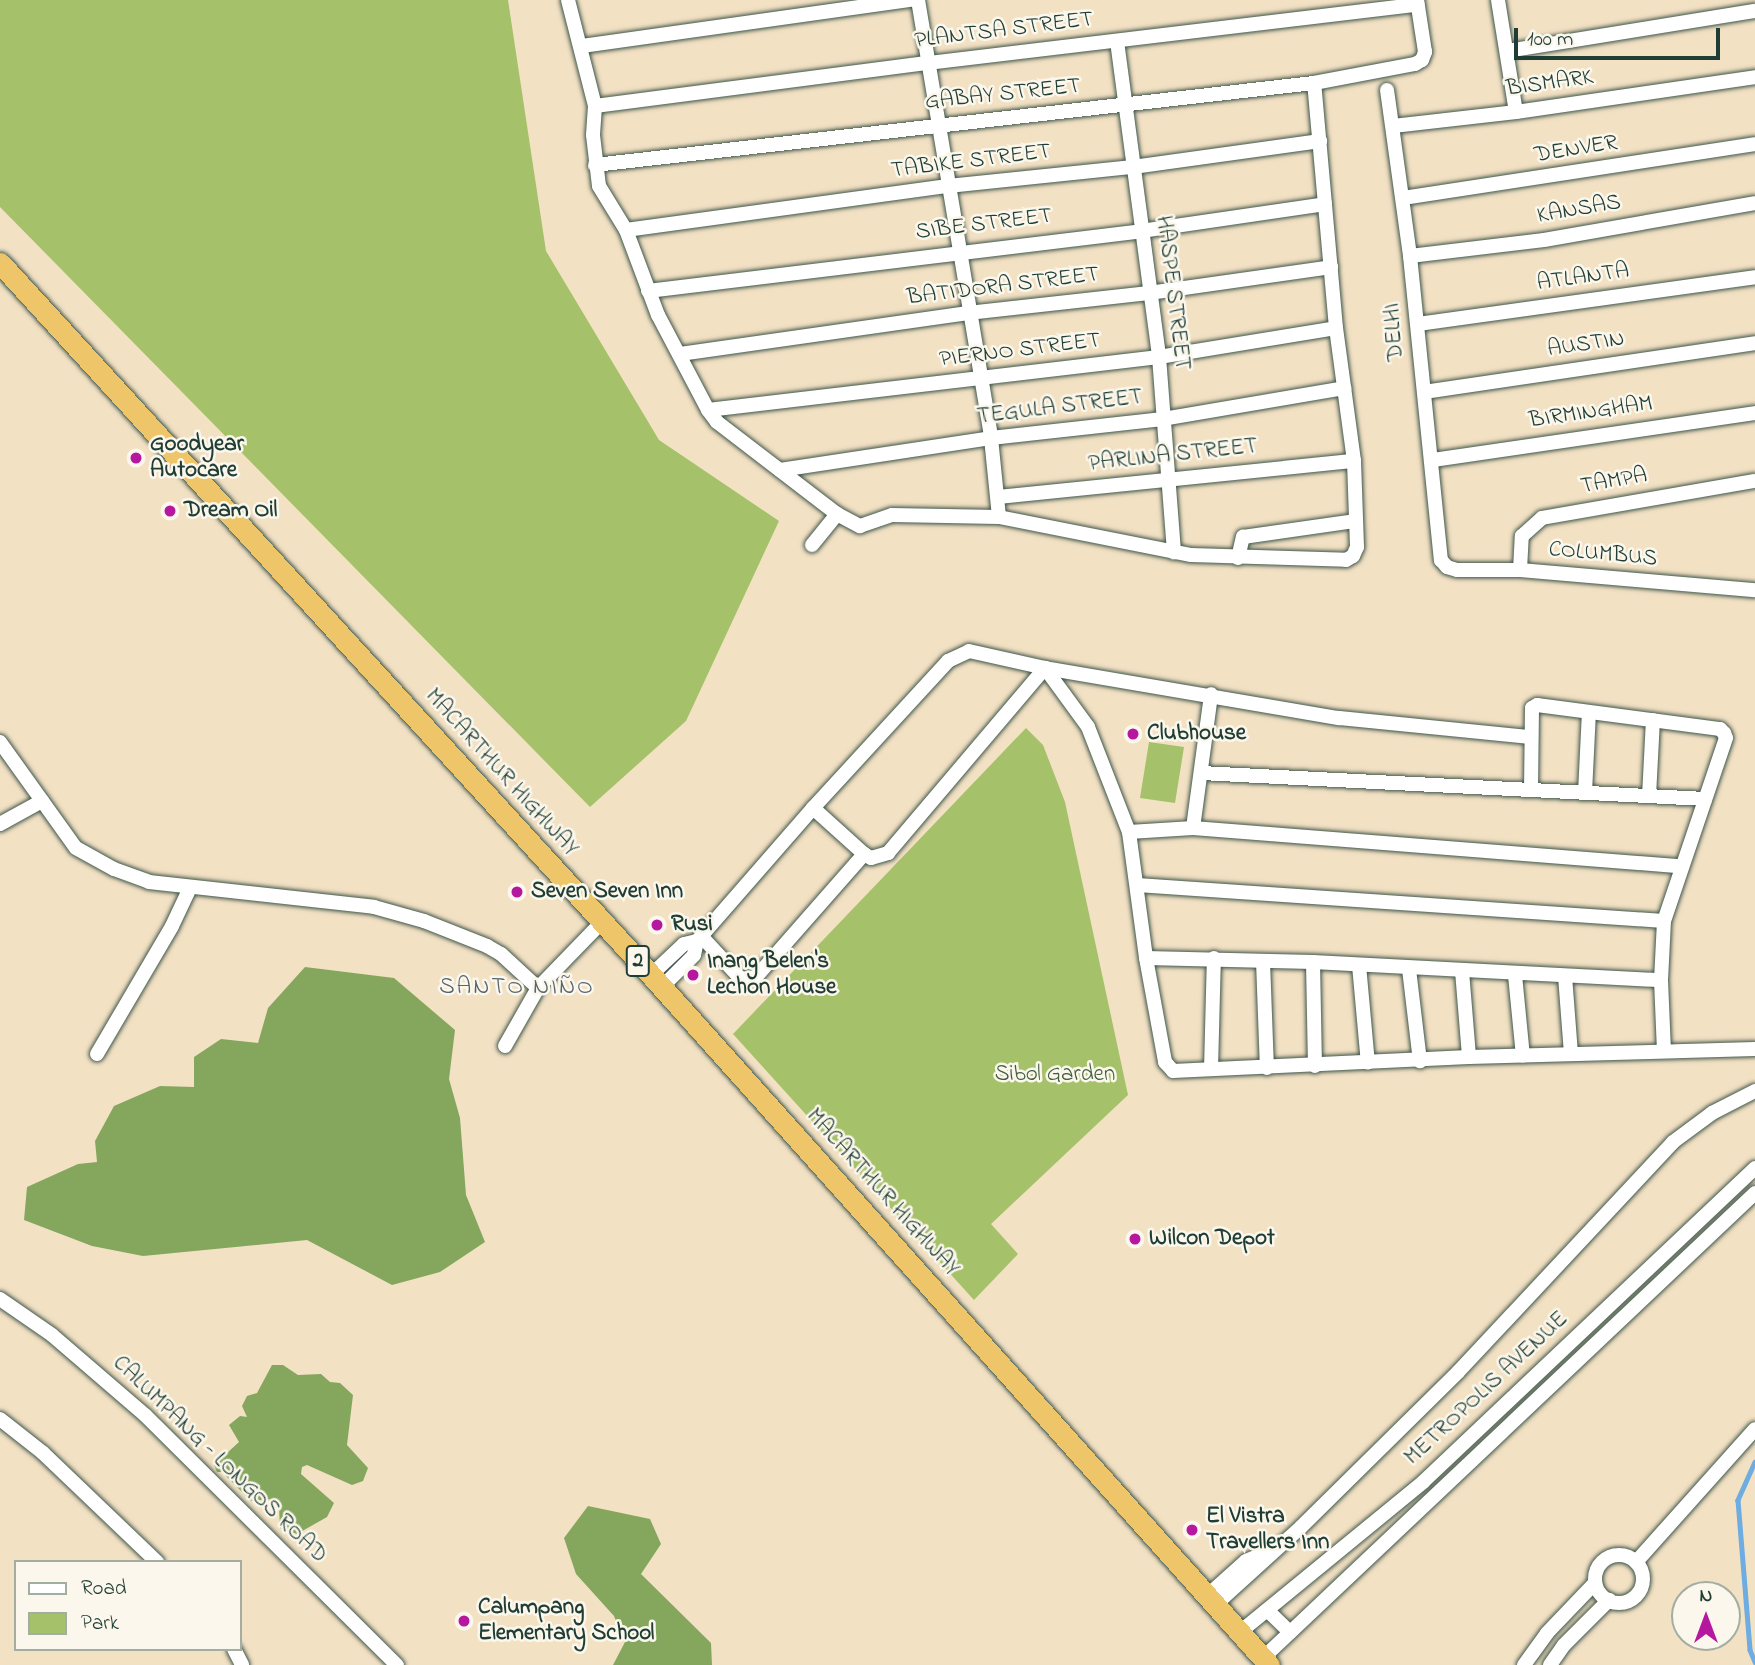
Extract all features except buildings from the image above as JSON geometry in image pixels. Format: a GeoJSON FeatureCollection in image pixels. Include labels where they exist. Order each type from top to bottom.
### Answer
{"type":"FeatureCollection","features":[{"type":"Feature","properties":{"kind":"highway","name":"MACARTHUR HIGHWAY"},"geometry":{"type":"LineString","coordinates":[[0,263],[189,472],[227,508],[601,923],[657,981],[1266,1661]]}},
{"type":"Feature","properties":{"kind":"street"},"geometry":{"type":"LineString","coordinates":[[568,0],[582,46],[595,106],[595,165],[599,186],[626,230],[658,315],[708,410],[717,422],[838,514],[860,526],[892,515],[999,517],[1174,552],[1238,558],[1346,560],[1353,556],[1357,547],[1354,461],[1336,328],[1314,83]]}},
{"type":"Feature","properties":{"kind":"street"},"geometry":{"type":"LineString","coordinates":[[582,46],[911,0]]}},
{"type":"Feature","properties":{"kind":"street"},"geometry":{"type":"LineString","coordinates":[[918,0],[968,313],[991,438],[999,517]]}},
{"type":"Feature","properties":{"kind":"street"},"geometry":{"type":"LineString","coordinates":[[1498,0],[1516,112]]}},
{"type":"Feature","properties":{"kind":"street","name":"PLANTSA STREET"},"geometry":{"type":"LineString","coordinates":[[595,106],[1418,3]]}},
{"type":"Feature","properties":{"kind":"street","name":"GABAY STREET"},"geometry":{"type":"LineString","coordinates":[[595,165],[1314,83],[1415,64],[1422,60],[1425,52],[1418,3]]}},
{"type":"Feature","properties":{"kind":"street"},"geometry":{"type":"LineString","coordinates":[[1507,51],[1755,10]]}},
{"type":"Feature","properties":{"kind":"street","name":"HASPE STREET"},"geometry":{"type":"LineString","coordinates":[[1117,41],[1158,358],[1174,552]]}},
{"type":"Feature","properties":{"kind":"street","name":"BISMARK"},"geometry":{"type":"LineString","coordinates":[[1393,126],[1516,112],[1755,77]]}},
{"type":"Feature","properties":{"kind":"street","name":"DELHI"},"geometry":{"type":"LineString","coordinates":[[1387,90],[1418,324],[1441,560],[1447,567]]}},
{"type":"Feature","properties":{"kind":"street","name":"TABIKE STREET"},"geometry":{"type":"LineString","coordinates":[[626,230],[1320,141]]}},
{"type":"Feature","properties":{"kind":"street","name":"DENVER"},"geometry":{"type":"LineString","coordinates":[[1403,198],[1755,144]]}},
{"type":"Feature","properties":{"kind":"street","name":"KANSAS"},"geometry":{"type":"LineString","coordinates":[[1410,256],[1544,240],[1755,203]]}},
{"type":"Feature","properties":{"kind":"street","name":"SIBE STREET"},"geometry":{"type":"LineString","coordinates":[[648,290],[959,250],[1140,231],[1325,204]]}},
{"type":"Feature","properties":{"kind":"street","name":"BATIDORA STREET"},"geometry":{"type":"LineString","coordinates":[[680,354],[968,313],[1149,293],[1331,267]]}},
{"type":"Feature","properties":{"kind":"street","name":"ATLANTA"},"geometry":{"type":"LineString","coordinates":[[1418,324],[1755,277]]}},
{"type":"Feature","properties":{"kind":"street","name":"PIERNO STREET"},"geometry":{"type":"LineString","coordinates":[[708,410],[1158,358],[1336,328]]}},
{"type":"Feature","properties":{"kind":"street","name":"AUSTIN"},"geometry":{"type":"LineString","coordinates":[[1424,393],[1755,343]]}},
{"type":"Feature","properties":{"kind":"street","name":"TEGULA STREET"},"geometry":{"type":"LineString","coordinates":[[780,470],[991,438],[1163,419],[1344,388]]}},
{"type":"Feature","properties":{"kind":"street","name":"BIRMINGHAM"},"geometry":{"type":"LineString","coordinates":[[1433,460],[1755,413]]}},
{"type":"Feature","properties":{"kind":"street","name":"PARLINA STREET"},"geometry":{"type":"LineString","coordinates":[[998,497],[1354,461]]}},
{"type":"Feature","properties":{"kind":"street","name":"TAMPA"},"geometry":{"type":"LineString","coordinates":[[1520,570],[1522,536],[1542,518],[1755,481]]}},
{"type":"Feature","properties":{"kind":"street"},"geometry":{"type":"LineString","coordinates":[[812,545],[838,514]]}},
{"type":"Feature","properties":{"kind":"street"},"geometry":{"type":"LineString","coordinates":[[1238,558],[1244,537],[1356,521]]}},
{"type":"Feature","properties":{"kind":"street","name":"COLUMBUS"},"geometry":{"type":"LineString","coordinates":[[1447,567],[1520,570],[1755,590]]}},
{"type":"Feature","properties":{"kind":"street"},"geometry":{"type":"LineString","coordinates":[[657,981],[694,955],[700,939],[813,808],[957,654],[969,651],[1045,668],[1211,694],[1339,718],[1531,737]]}},
{"type":"Feature","properties":{"kind":"street"},"geometry":{"type":"LineString","coordinates":[[1045,668],[1088,727],[1129,832],[1146,958],[1167,1067],[1173,1071],[1469,1057],[1755,1049]]}},
{"type":"Feature","properties":{"kind":"street"},"geometry":{"type":"LineString","coordinates":[[813,808],[864,854],[872,858],[888,853],[1045,668]]}},
{"type":"Feature","properties":{"kind":"street"},"geometry":{"type":"LineString","coordinates":[[1193,828],[1211,694]]}},
{"type":"Feature","properties":{"kind":"street"},"geometry":{"type":"LineString","coordinates":[[1531,790],[1532,708],[1537,705],[1720,729],[1724,733],[1726,738],[1680,866],[1664,921],[1661,980],[1664,1051]]}},
{"type":"Feature","properties":{"kind":"street"},"geometry":{"type":"LineString","coordinates":[[1585,793],[1589,712]]}},
{"type":"Feature","properties":{"kind":"street"},"geometry":{"type":"LineString","coordinates":[[1649,796],[1653,720]]}},
{"type":"Feature","properties":{"kind":"street"},"geometry":{"type":"LineString","coordinates":[[0,742],[76,848],[132,877],[190,888],[374,907],[424,921],[487,946],[538,988]]}},
{"type":"Feature","properties":{"kind":"street"},"geometry":{"type":"LineString","coordinates":[[1201,773],[1705,799]]}},
{"type":"Feature","properties":{"kind":"street"},"geometry":{"type":"LineString","coordinates":[[0,824],[42,801]]}},
{"type":"Feature","properties":{"kind":"street"},"geometry":{"type":"LineString","coordinates":[[1129,832],[1193,828],[1680,866]]}},
{"type":"Feature","properties":{"kind":"street"},"geometry":{"type":"LineString","coordinates":[[700,939],[741,979],[756,977],[864,854]]}},
{"type":"Feature","properties":{"kind":"street"},"geometry":{"type":"LineString","coordinates":[[1137,885],[1664,921]]}},
{"type":"Feature","properties":{"kind":"street"},"geometry":{"type":"LineString","coordinates":[[97,1054],[165,937],[190,888]]}},
{"type":"Feature","properties":{"kind":"street"},"geometry":{"type":"LineString","coordinates":[[505,1046],[538,988],[601,923]]}},
{"type":"Feature","properties":{"kind":"street"},"geometry":{"type":"LineString","coordinates":[[1146,958],[1313,962],[1515,975],[1661,980]]}},
{"type":"Feature","properties":{"kind":"street"},"geometry":{"type":"LineString","coordinates":[[1212,1069],[1214,958]]}},
{"type":"Feature","properties":{"kind":"street"},"geometry":{"type":"LineString","coordinates":[[1263,961],[1267,1068]]}},
{"type":"Feature","properties":{"kind":"street"},"geometry":{"type":"LineString","coordinates":[[1313,962],[1315,1066]]}},
{"type":"Feature","properties":{"kind":"street"},"geometry":{"type":"LineString","coordinates":[[1359,965],[1368,1063]]}},
{"type":"Feature","properties":{"kind":"street"},"geometry":{"type":"LineString","coordinates":[[1409,969],[1420,1061]]}},
{"type":"Feature","properties":{"kind":"street"},"geometry":{"type":"LineString","coordinates":[[1462,971],[1469,1057]]}},
{"type":"Feature","properties":{"kind":"street"},"geometry":{"type":"LineString","coordinates":[[1515,975],[1523,1055]]}},
{"type":"Feature","properties":{"kind":"street"},"geometry":{"type":"LineString","coordinates":[[1565,976],[1572,1054]]}},
{"type":"Feature","properties":{"kind":"street"},"geometry":{"type":"LineString","coordinates":[[1211,1600],[1278,1548],[1458,1372],[1673,1142],[1712,1113],[1755,1091]]}},
{"type":"Feature","properties":{"kind":"street","name":"METROPOLIS AVENUE"},"geometry":{"type":"LineString","coordinates":[[1240,1632],[1423,1482],[1755,1168]]}},
{"type":"Feature","properties":{"kind":"street","name":"METROPOLIS AVENUE"},"geometry":{"type":"LineString","coordinates":[[1266,1661],[1290,1632],[1437,1497],[1755,1193]]}},
{"type":"Feature","properties":{"kind":"street","name":"CALUMPANG - LONGOS ROAD"},"geometry":{"type":"LineString","coordinates":[[0,1299],[52,1335],[145,1415],[397,1665]]}},
{"type":"Feature","properties":{"kind":"street"},"geometry":{"type":"LineString","coordinates":[[0,1419],[43,1453],[155,1560]]}},
{"type":"Feature","properties":{"kind":"street"},"geometry":{"type":"LineString","coordinates":[[1636,1562],[1755,1429]]}},
{"type":"Feature","properties":{"kind":"street"},"geometry":{"type":"LineString","coordinates":[[1524,1665],[1547,1633],[1595,1583],[1600,1565],[1611,1556],[1628,1557],[1636,1562],[1643,1578],[1640,1592],[1626,1602],[1609,1600],[1598,1591],[1595,1583]]}},
{"type":"Feature","properties":{"kind":"street"},"geometry":{"type":"LineString","coordinates":[[1550,1665],[1564,1645],[1609,1600]]}},
{"type":"Feature","properties":{"kind":"street"},"geometry":{"type":"LineString","coordinates":[[1267,1610],[1290,1632]]}},
{"type":"Feature","properties":{"kind":"green space"},"geometry":{"type":"Polygon","coordinates":[[[0,0],[508,0],[546,251],[659,440],[779,521],[686,721],[590,807],[0,207],[0,0]]]}},
{"type":"Feature","properties":{"kind":"green space","name":"Sibol Garden"},"geometry":{"type":"Polygon","coordinates":[[[1026,728],[1043,745],[1065,802],[1128,1095],[991,1224],[1018,1254],[974,1300],[733,1034],[1026,728]]]}},
{"type":"Feature","properties":{"kind":"green space"},"geometry":{"type":"Polygon","coordinates":[[[1149,742],[1184,747],[1175,803],[1140,798],[1149,742]]]}},
{"type":"Feature","properties":{"kind":"green space"},"geometry":{"type":"Polygon","coordinates":[[[305,967],[394,978],[455,1030],[449,1079],[460,1118],[466,1195],[485,1242],[440,1272],[392,1285],[307,1240],[143,1256],[92,1246],[24,1220],[27,1187],[78,1164],[97,1162],[95,1141],[114,1106],[160,1086],[194,1087],[194,1057],[221,1039],[258,1043],[268,1008],[305,967]]]}},
{"type":"Feature","properties":{"kind":"green space"},"geometry":{"type":"Polygon","coordinates":[[[272,1365],[283,1365],[298,1375],[321,1374],[330,1382],[340,1383],[353,1395],[347,1445],[368,1468],[363,1481],[352,1485],[307,1465],[302,1467],[301,1474],[334,1503],[327,1517],[297,1534],[280,1528],[279,1507],[274,1499],[251,1501],[222,1472],[217,1472],[214,1465],[239,1442],[229,1425],[240,1416],[247,1417],[242,1406],[247,1396],[257,1393],[272,1365]]]}},
{"type":"Feature","properties":{"kind":"green space"},"geometry":{"type":"Polygon","coordinates":[[[588,1506],[650,1519],[661,1544],[641,1574],[711,1643],[712,1665],[613,1665],[625,1642],[614,1616],[576,1574],[564,1538],[588,1506]]]}},
{"type":"Feature","properties":{"kind":"waterway"},"geometry":{"type":"LineString","coordinates":[[1755,1462],[1738,1500],[1750,1650],[1755,1662]]}},
{"type":"Feature","properties":{"kind":"place","name":"Goodyear Autocare"},"geometry":{"type":"Point","coordinates":[136,458]}},
{"type":"Feature","properties":{"kind":"place","name":"Dream Oil"},"geometry":{"type":"Point","coordinates":[170,511]}},
{"type":"Feature","properties":{"kind":"place","name":"Clubhouse"},"geometry":{"type":"Point","coordinates":[1133,734]}},
{"type":"Feature","properties":{"kind":"place","name":"Seven Seven Inn"},"geometry":{"type":"Point","coordinates":[517,892]}},
{"type":"Feature","properties":{"kind":"place","name":"Rusi"},"geometry":{"type":"Point","coordinates":[657,925]}},
{"type":"Feature","properties":{"kind":"place","name":"Inang Belen's Lechon House"},"geometry":{"type":"Point","coordinates":[693,975]}},
{"type":"Feature","properties":{"kind":"place","name":"Wilcon Depot"},"geometry":{"type":"Point","coordinates":[1135,1239]}},
{"type":"Feature","properties":{"kind":"place","name":"El Vistra Travellers Inn"},"geometry":{"type":"Point","coordinates":[1192,1530]}},
{"type":"Feature","properties":{"kind":"place","name":"Calumpang Elementary School"},"geometry":{"type":"Point","coordinates":[464,1621]}},
{"type":"Feature","properties":{"kind":"district","name":"SANTO NIÑO"},"geometry":{"type":"Point","coordinates":[517,988]}}]}
